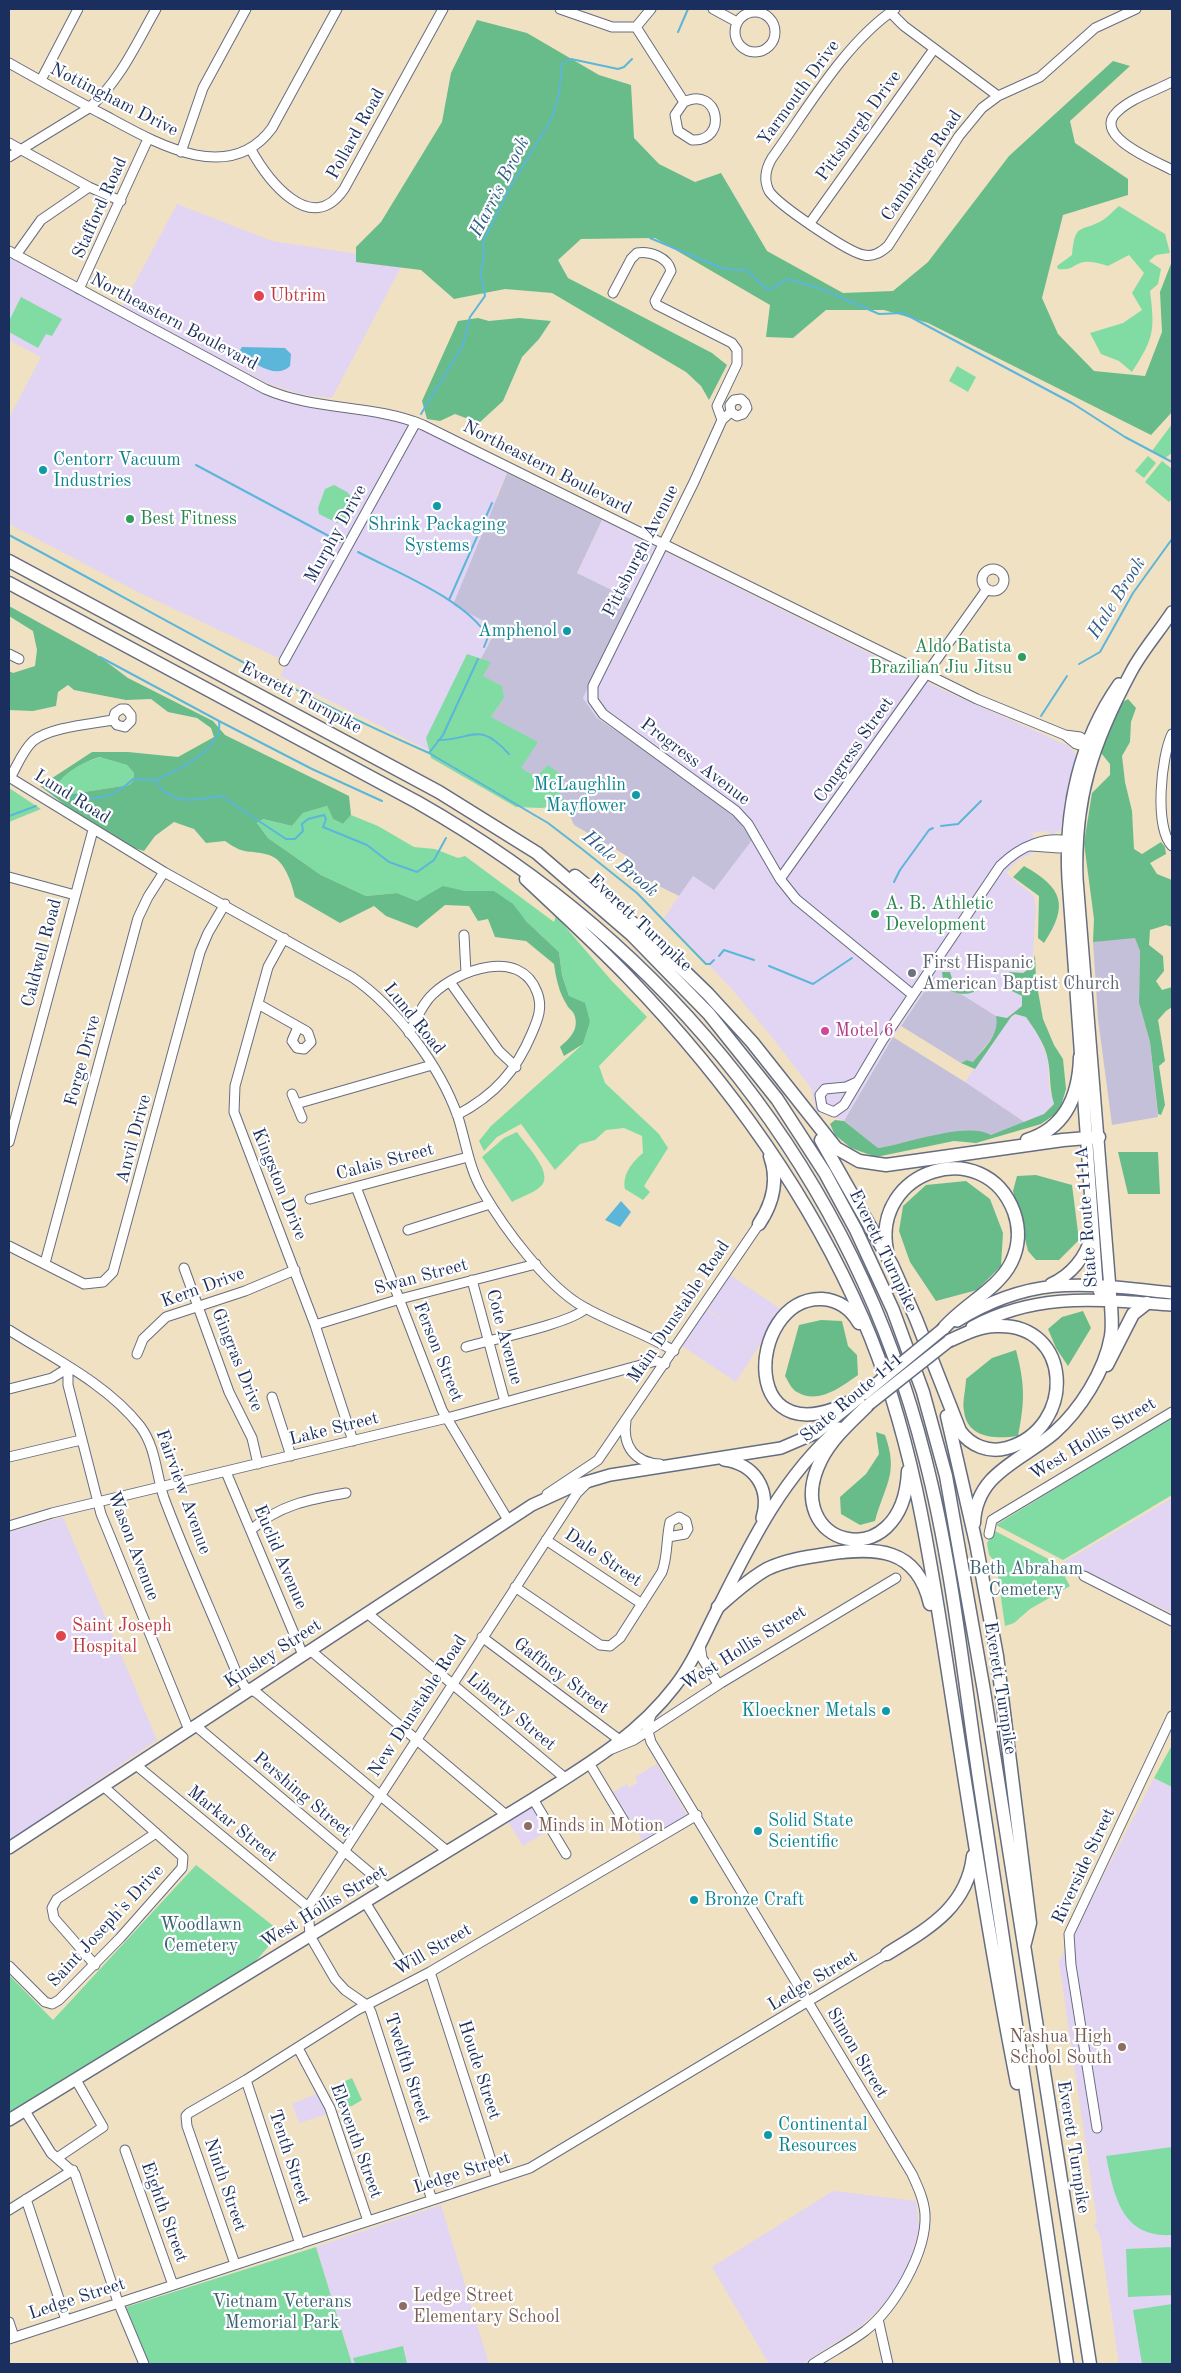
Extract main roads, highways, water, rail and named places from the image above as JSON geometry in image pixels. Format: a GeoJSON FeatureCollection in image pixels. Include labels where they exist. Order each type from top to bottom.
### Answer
{"type":"FeatureCollection","features":[{"type":"Feature","properties":{"kind":"highway","name":"Everett Turnpike"},"geometry":{"type":"LineString","coordinates":[[9,561],[439,792],[537,853],[648,950],[694,997],[737,1047],[777,1099],[825,1173],[856,1230],[884,1290],[925,1398],[950,1497],[1090,2364]]}},
{"type":"Feature","properties":{"kind":"highway","name":"Everett Turnpike"},"geometry":{"type":"LineString","coordinates":[[9,583],[417,802],[491,847],[562,898],[612,941],[690,1018],[728,1062],[772,1120],[818,1194],[856,1265],[885,1332],[919,1436],[939,1521],[1067,2364]]}},
{"type":"Feature","properties":{"kind":"highway"},"geometry":{"type":"LineString","coordinates":[[491,847],[603,952],[647,997],[715,1076],[765,1145],[804,1204],[836,1262],[864,1320],[906,1446],[925,1531],[974,1841],[1012,2058],[1048,2241]]}},
{"type":"Feature","properties":{"kind":"highway"},"geometry":{"type":"LineString","coordinates":[[537,853],[578,878],[645,933],[708,994],[777,1073],[827,1139],[846,1155],[872,1165],[914,1162],[1092,1137]]}},
{"type":"Feature","properties":{"kind":"highway"},"geometry":{"type":"LineString","coordinates":[[914,1162],[1027,1140],[1045,1132],[1060,1120],[1072,1102],[1078,1082],[1080,1057]]}},
{"type":"Feature","properties":{"kind":"highway"},"geometry":{"type":"LineString","coordinates":[[777,1073],[843,1176],[892,1265],[956,1424],[971,1442],[987,1449],[1003,1449],[1022,1442],[1037,1431],[1052,1411],[1058,1387],[1056,1367],[1041,1343],[1023,1330],[1003,1326],[982,1328],[949,1341]]}},
{"type":"Feature","properties":{"kind":"highway"},"geometry":{"type":"LineString","coordinates":[[759,1224],[769,1208],[774,1186],[773,1164],[765,1145]]}},
{"type":"Feature","properties":{"kind":"highway"},"geometry":{"type":"LineString","coordinates":[[892,1265],[885,1239],[888,1218],[898,1195],[916,1178],[940,1169],[958,1168],[986,1178],[1003,1192],[1012,1206],[1017,1223],[1018,1239],[1014,1256],[1002,1276],[957,1313],[943,1329]]}},
{"type":"Feature","properties":{"kind":"highway"},"geometry":{"type":"LineString","coordinates":[[866,1399],[817,1414],[798,1414],[782,1406],[770,1393],[765,1377],[766,1354],[774,1332],[785,1317],[800,1304],[813,1300],[831,1300],[844,1306],[853,1314],[879,1363]]}},
{"type":"Feature","properties":{"kind":"highway"},"geometry":{"type":"LineString","coordinates":[[1090,1386],[1109,1343],[1112,1326],[1111,1301]]}},
{"type":"Feature","properties":{"kind":"highway"},"geometry":{"type":"LineString","coordinates":[[976,1543],[975,1514],[981,1495],[988,1483],[1003,1468],[1062,1426],[1115,1353],[1133,1314],[1147,1303]]}},
{"type":"Feature","properties":{"kind":"highway"},"geometry":{"type":"LineString","coordinates":[[928,1351],[944,1403],[976,1543],[997,1656],[1014,1777],[1030,1924],[1023,1949]]}},
{"type":"Feature","properties":{"kind":"highway"},"geometry":{"type":"LineString","coordinates":[[866,1399],[831,1444],[817,1468],[812,1488],[812,1501],[818,1518],[826,1528],[841,1537],[858,1540],[875,1536],[889,1526],[899,1510],[907,1486],[908,1465],[906,1446]]}},
{"type":"Feature","properties":{"kind":"highway"},"geometry":{"type":"LineString","coordinates":[[718,1607],[751,1579],[784,1563],[859,1550],[885,1552],[908,1565],[924,1586],[949,1682]]}},
{"type":"Feature","properties":{"kind":"highway"},"geometry":{"type":"LineString","coordinates":[[887,1954],[933,1926],[952,1908],[968,1880],[973,1860],[974,1841]]}},
{"type":"Feature","properties":{"kind":"main road"},"geometry":{"type":"LineString","coordinates":[[1070,844],[1071,803],[1090,746],[1111,696],[1125,675],[1130,673],[1172,612]]}},
{"type":"Feature","properties":{"kind":"main road","name":"State Route 111A"},"geometry":{"type":"LineString","coordinates":[[1070,844],[1080,1057],[1092,1137],[1111,1301]]}},
{"type":"Feature","properties":{"kind":"main road","name":"State Route 111A"},"geometry":{"type":"LineString","coordinates":[[1070,844],[1081,938],[1092,1137],[1092,1217],[1097,1285],[1101,1295],[1111,1301]]}},
{"type":"Feature","properties":{"kind":"main road"},"geometry":{"type":"LineString","coordinates":[[1046,1286],[1063,1277],[1083,1256],[1089,1243],[1092,1217]]}},
{"type":"Feature","properties":{"kind":"main road","name":"State Route 111"},"geometry":{"type":"LineString","coordinates":[[608,1751],[651,1714],[678,1682],[700,1645],[718,1607],[755,1539],[784,1489],[804,1462],[866,1399],[943,1329],[995,1300],[1046,1286],[1070,1284],[1097,1285],[1172,1293]]}},
{"type":"Feature","properties":{"kind":"main road","name":"State Route 111"},"geometry":{"type":"LineString","coordinates":[[559,1492],[593,1479],[766,1452],[796,1443],[825,1427],[949,1341],[995,1316],[1026,1305],[1067,1299],[1172,1305]]}},
{"type":"Feature","properties":{"kind":"main road"},"geometry":{"type":"LineString","coordinates":[[711,1460],[740,1464],[750,1470],[760,1482],[765,1506],[755,1539]]}},
{"type":"Feature","properties":{"kind":"main road","name":"Kinsley Street"},"geometry":{"type":"LineString","coordinates":[[9,1848],[508,1520],[532,1505],[559,1492]]}},
{"type":"Feature","properties":{"kind":"main road","name":"West Hollis Street"},"geometry":{"type":"LineString","coordinates":[[9,2120],[533,1799],[608,1751]]}},
{"type":"Feature","properties":{"kind":"water"},"geometry":{"type":"Polygon","coordinates":[[[242,347],[285,348],[291,354],[290,366],[278,371],[266,369],[241,355],[239,352],[242,347]]]}},
{"type":"Feature","properties":{"kind":"water"},"geometry":{"type":"Polygon","coordinates":[[[621,1201],[631,1212],[620,1227],[605,1220],[621,1201]]]}},
{"type":"Feature","properties":{"kind":"waterway","name":"Harris Brook"},"geometry":{"type":"LineString","coordinates":[[678,32],[688,9]]}},
{"type":"Feature","properties":{"kind":"waterway","name":"Harris Brook"},"geometry":{"type":"LineString","coordinates":[[421,414],[463,345],[470,317],[485,296],[481,274],[484,254],[483,242],[509,189],[552,118],[559,94],[562,64],[571,59],[618,69],[624,67],[632,59]]}},
{"type":"Feature","properties":{"kind":"waterway"},"geometry":{"type":"LineString","coordinates":[[650,238],[724,269],[746,270],[768,290],[788,279],[822,289],[879,314],[903,313],[1072,403],[1125,437],[1172,462]]}},
{"type":"Feature","properties":{"kind":"waterway"},"geometry":{"type":"LineString","coordinates":[[196,465],[340,542]]}},
{"type":"Feature","properties":{"kind":"waterway"},"geometry":{"type":"LineString","coordinates":[[449,600],[492,503]]}},
{"type":"Feature","properties":{"kind":"waterway"},"geometry":{"type":"LineString","coordinates":[[9,535],[269,676],[375,729],[429,753]]}},
{"type":"Feature","properties":{"kind":"waterway","name":"Hale Brook"},"geometry":{"type":"LineString","coordinates":[[1079,664],[1100,652],[1133,593],[1172,539]]}},
{"type":"Feature","properties":{"kind":"waterway","name":"Harris Brook"},"geometry":{"type":"LineString","coordinates":[[358,552],[429,588],[464,611],[488,637],[484,647]]}},
{"type":"Feature","properties":{"kind":"waterway"},"geometry":{"type":"LineString","coordinates":[[100,657],[219,721],[219,731],[207,750],[186,765],[155,780]]}},
{"type":"Feature","properties":{"kind":"waterway","name":"Hale Brook"},"geometry":{"type":"LineString","coordinates":[[478,659],[443,735],[429,753],[548,823],[637,893],[706,964],[710,964],[714,960]]}},
{"type":"Feature","properties":{"kind":"waterway","name":"Hale Brook"},"geometry":{"type":"LineString","coordinates":[[1041,716],[1067,676]]}},
{"type":"Feature","properties":{"kind":"waterway"},"geometry":{"type":"LineString","coordinates":[[219,721],[312,769],[382,801]]}},
{"type":"Feature","properties":{"kind":"waterway"},"geometry":{"type":"LineString","coordinates":[[438,740],[475,734],[482,735],[490,737],[509,754]]}},
{"type":"Feature","properties":{"kind":"waterway"},"geometry":{"type":"LineString","coordinates":[[53,794],[95,798],[114,793],[133,779],[155,780],[164,792],[180,799],[190,800],[221,796],[286,839],[295,839],[303,831],[302,824],[308,819],[324,815],[326,819],[323,827],[367,845],[389,862],[417,872],[434,860],[446,838]]}},
{"type":"Feature","properties":{"kind":"waterway","name":"Hale Brook"},"geometry":{"type":"LineString","coordinates":[[941,826],[958,824],[981,801]]}},
{"type":"Feature","properties":{"kind":"waterway"},"geometry":{"type":"LineString","coordinates":[[9,816],[36,806]]}},
{"type":"Feature","properties":{"kind":"waterway","name":"Hale Brook"},"geometry":{"type":"LineString","coordinates":[[894,882],[900,870],[929,830],[933,828]]}},
{"type":"Feature","properties":{"kind":"waterway","name":"Hale Brook"},"geometry":{"type":"LineString","coordinates":[[719,956],[724,950],[754,960]]}},
{"type":"Feature","properties":{"kind":"waterway","name":"Hale Brook"},"geometry":{"type":"LineString","coordinates":[[769,966],[813,984],[852,958]]}},
{"type":"Feature","properties":{"kind":"place","name":"Ubtrim"},"geometry":{"type":"Point","coordinates":[259,296]}},
{"type":"Feature","properties":{"kind":"place","name":"Centorr Vacuum Industries"},"geometry":{"type":"Point","coordinates":[43,470]}},
{"type":"Feature","properties":{"kind":"place","name":"Shrink Packaging Systems"},"geometry":{"type":"Point","coordinates":[437,506]}},
{"type":"Feature","properties":{"kind":"place","name":"Best Fitness"},"geometry":{"type":"Point","coordinates":[130,519]}},
{"type":"Feature","properties":{"kind":"place","name":"Amphenol"},"geometry":{"type":"Point","coordinates":[567,631]}},
{"type":"Feature","properties":{"kind":"place","name":"Aldo Batista Brazilian Jiu Jitsu"},"geometry":{"type":"Point","coordinates":[1022,657]}},
{"type":"Feature","properties":{"kind":"place","name":"McLaughlin Mayflower"},"geometry":{"type":"Point","coordinates":[636,795]}},
{"type":"Feature","properties":{"kind":"place","name":"A. B. Athletic Development"},"geometry":{"type":"Point","coordinates":[875,914]}},
{"type":"Feature","properties":{"kind":"place","name":"First Hispanic American Baptist Church"},"geometry":{"type":"Point","coordinates":[912,973]}},
{"type":"Feature","properties":{"kind":"place","name":"Motel 6"},"geometry":{"type":"Point","coordinates":[825,1031]}},
{"type":"Feature","properties":{"kind":"place","name":"Saint Joseph Hospital"},"geometry":{"type":"Point","coordinates":[61,1636]}},
{"type":"Feature","properties":{"kind":"place","name":"Kloeckner Metals"},"geometry":{"type":"Point","coordinates":[886,1711]}},
{"type":"Feature","properties":{"kind":"place","name":"Minds in Motion"},"geometry":{"type":"Point","coordinates":[528,1826]}},
{"type":"Feature","properties":{"kind":"place","name":"Solid State Scientific"},"geometry":{"type":"Point","coordinates":[758,1831]}},
{"type":"Feature","properties":{"kind":"place","name":"Bronze Craft"},"geometry":{"type":"Point","coordinates":[694,1900]}},
{"type":"Feature","properties":{"kind":"place","name":"Nashua High School South"},"geometry":{"type":"Point","coordinates":[1122,2047]}},
{"type":"Feature","properties":{"kind":"place","name":"Continental Resources"},"geometry":{"type":"Point","coordinates":[768,2135]}},
{"type":"Feature","properties":{"kind":"place","name":"Ledge Street Elementary School"},"geometry":{"type":"Point","coordinates":[403,2306]}},
{"type":"Feature","properties":{"kind":"park label","name":"Beth Abraham Cemetery"},"geometry":{"type":"Point","coordinates":[1026,1579]}},
{"type":"Feature","properties":{"kind":"park label","name":"Woodlawn Cemetery"},"geometry":{"type":"Point","coordinates":[201,1935]}},
{"type":"Feature","properties":{"kind":"park label","name":"Vietnam Veterans Memorial Park"},"geometry":{"type":"Point","coordinates":[282,2312]}}]}
